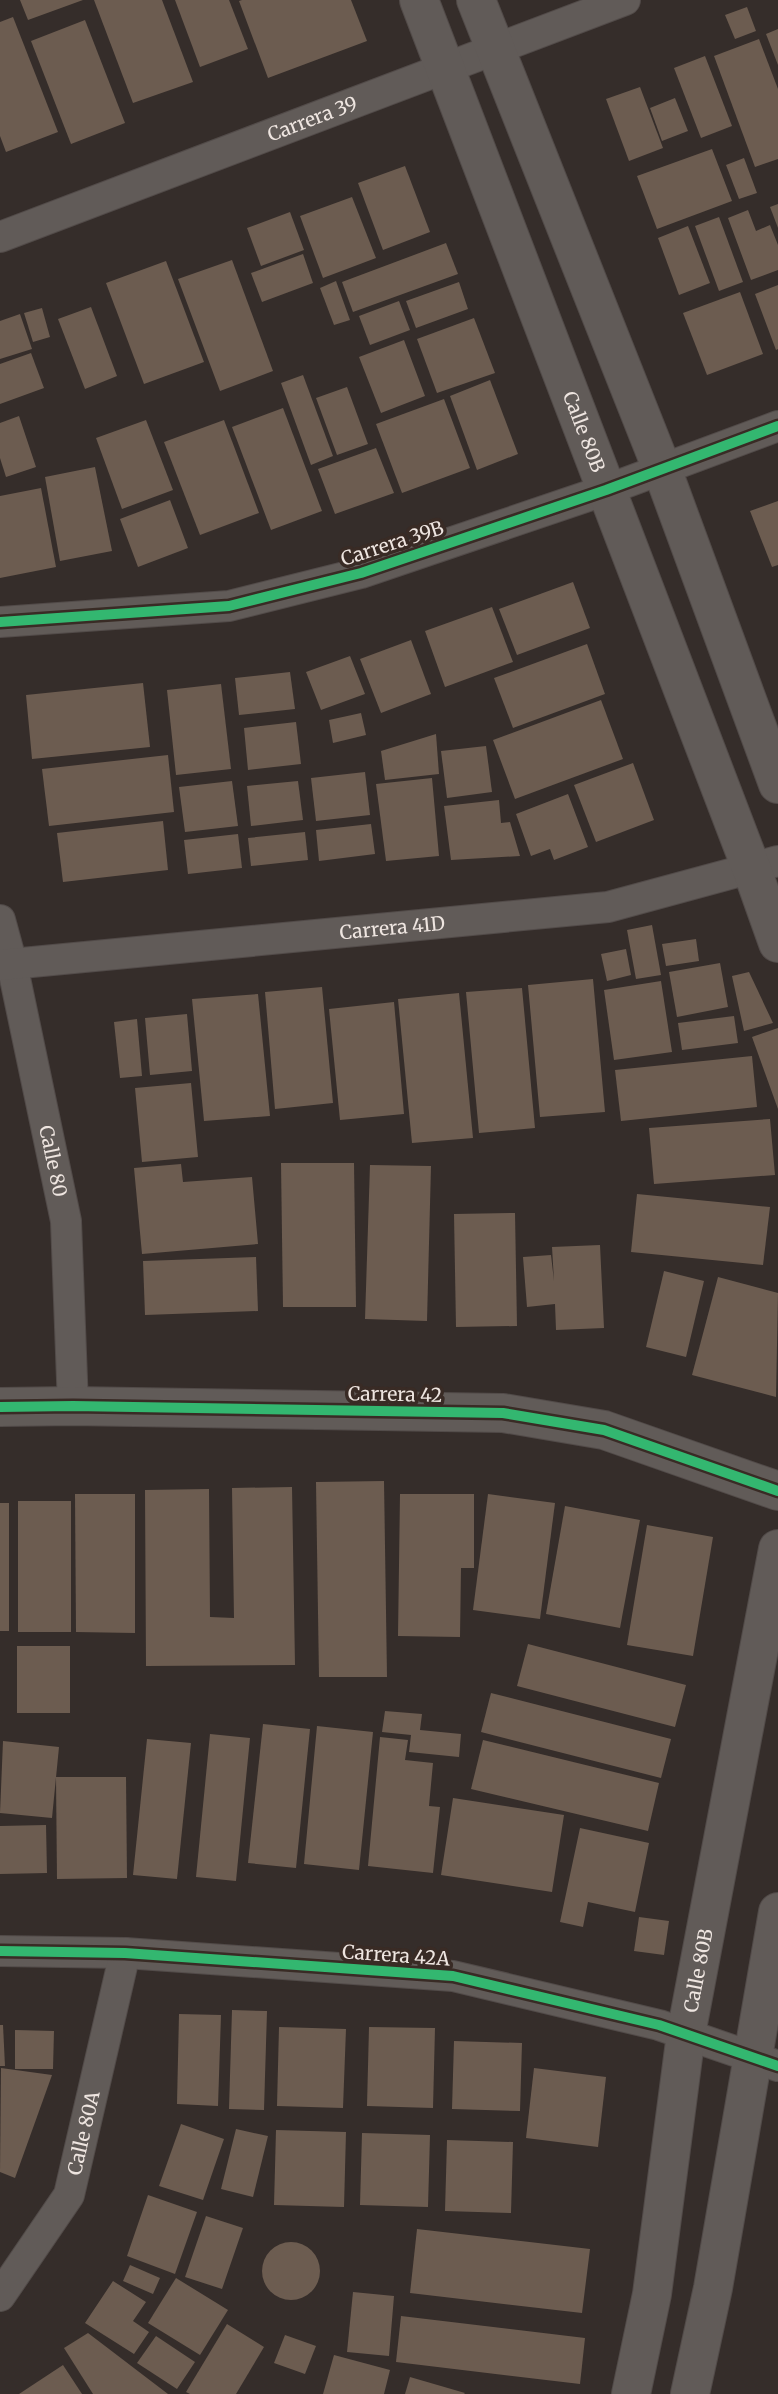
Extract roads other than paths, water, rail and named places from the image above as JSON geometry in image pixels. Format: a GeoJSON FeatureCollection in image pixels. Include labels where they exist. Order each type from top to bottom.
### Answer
{"type":"FeatureCollection","features":[{"type":"Feature","properties":{"kind":"main road","name":"Calle 80B"},"geometry":{"type":"LineString","coordinates":[[419,0],[606,490],[765,866],[778,943]]}},
{"type":"Feature","properties":{"kind":"main road"},"geometry":{"type":"LineString","coordinates":[[476,0],[662,469],[778,784]]}},
{"type":"Feature","properties":{"kind":"main road","name":"Carrera 42"},"geometry":{"type":"LineString","coordinates":[[0,1407],[503,1413],[604,1430],[778,1490]]}},
{"type":"Feature","properties":{"kind":"main road","name":"Calle 80B"},"geometry":{"type":"LineString","coordinates":[[631,2394],[652,2294],[686,2034],[778,1549]]}},
{"type":"Feature","properties":{"kind":"main road"},"geometry":{"type":"LineString","coordinates":[[691,2394],[765,2061],[778,1912]]}},
{"type":"Feature","properties":{"kind":"street","name":"Carrera 39"},"geometry":{"type":"LineString","coordinates":[[0,237],[625,0]]}},
{"type":"Feature","properties":{"kind":"street","name":"Carrera 39B"},"geometry":{"type":"LineString","coordinates":[[0,622],[229,606],[361,573],[606,490],[778,426]]}},
{"type":"Feature","properties":{"kind":"street","name":"Carrera 41D"},"geometry":{"type":"LineString","coordinates":[[6,965],[608,907],[765,866]]}},
{"type":"Feature","properties":{"kind":"street","name":"Calle 80"},"geometry":{"type":"LineString","coordinates":[[0,920],[6,965],[66,1221],[73,1406]]}},
{"type":"Feature","properties":{"kind":"street","name":"Carrera 42A"},"geometry":{"type":"LineString","coordinates":[[0,1951],[125,1954],[453,1976],[659,2025],[765,2061]]}},
{"type":"Feature","properties":{"kind":"street","name":"Calle 80A"},"geometry":{"type":"LineString","coordinates":[[0,2296],[69,2196],[125,1954]]}}]}
